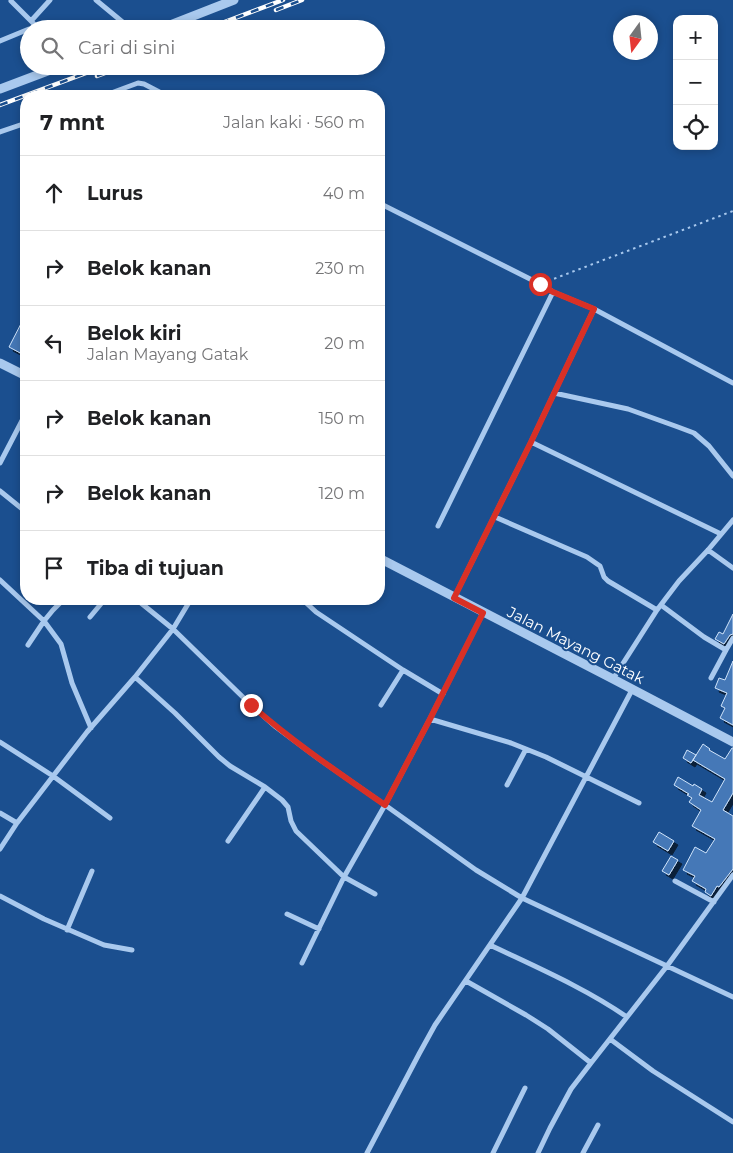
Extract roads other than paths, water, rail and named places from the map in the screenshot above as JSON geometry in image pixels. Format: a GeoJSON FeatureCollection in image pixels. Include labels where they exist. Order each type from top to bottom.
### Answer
{"type":"FeatureCollection","features":[{"type":"Feature","properties":{"kind":"street"},"geometry":{"type":"LineString","coordinates":[[10,0],[30,20]]}},
{"type":"Feature","properties":{"kind":"street"},"geometry":{"type":"LineString","coordinates":[[32,20],[50,0]]}},
{"type":"Feature","properties":{"kind":"street"},"geometry":{"type":"LineString","coordinates":[[97,0],[120,20]]}},
{"type":"Feature","properties":{"kind":"street"},"geometry":{"type":"LineString","coordinates":[[182,20],[227,1]]}},
{"type":"Feature","properties":{"kind":"street"},"geometry":{"type":"LineString","coordinates":[[0,41],[20,33]]}},
{"type":"Feature","properties":{"kind":"street"},"geometry":{"type":"LineString","coordinates":[[0,89],[37,75]]}},
{"type":"Feature","properties":{"kind":"street"},"geometry":{"type":"LineString","coordinates":[[119,90],[138,83],[156,90]]}},
{"type":"Feature","properties":{"kind":"street"},"geometry":{"type":"LineString","coordinates":[[0,132],[20,125]]}},
{"type":"Feature","properties":{"kind":"street"},"geometry":{"type":"LineString","coordinates":[[385,205],[553,292],[594,309],[733,383]]}},
{"type":"Feature","properties":{"kind":"street"},"geometry":{"type":"LineString","coordinates":[[438,526],[553,292]]}},
{"type":"Feature","properties":{"kind":"street"},"geometry":{"type":"LineString","coordinates":[[454,598],[495,517],[594,309]]}},
{"type":"Feature","properties":{"kind":"street"},"geometry":{"type":"LineString","coordinates":[[0,363],[20,373]]}},
{"type":"Feature","properties":{"kind":"street"},"geometry":{"type":"LineString","coordinates":[[554,393],[628,409],[694,433],[709,446],[733,476]]}},
{"type":"Feature","properties":{"kind":"street"},"geometry":{"type":"LineString","coordinates":[[0,463],[20,425]]}},
{"type":"Feature","properties":{"kind":"street"},"geometry":{"type":"LineString","coordinates":[[531,442],[721,534]]}},
{"type":"Feature","properties":{"kind":"street"},"geometry":{"type":"LineString","coordinates":[[0,491],[20,507]]}},
{"type":"Feature","properties":{"kind":"street"},"geometry":{"type":"LineString","coordinates":[[495,517],[588,557],[600,566],[604,577],[657,610]]}},
{"type":"Feature","properties":{"kind":"street"},"geometry":{"type":"LineString","coordinates":[[613,679],[678,581],[708,550],[733,520]]}},
{"type":"Feature","properties":{"kind":"street"},"geometry":{"type":"LineString","coordinates":[[708,550],[733,568]]}},
{"type":"Feature","properties":{"kind":"street","name":"Jalan Mayang Gatak"},"geometry":{"type":"LineString","coordinates":[[385,561],[733,742]]}},
{"type":"Feature","properties":{"kind":"street"},"geometry":{"type":"LineString","coordinates":[[0,580],[20,599]]}},
{"type":"Feature","properties":{"kind":"street"},"geometry":{"type":"LineString","coordinates":[[27,605],[44,621],[61,644],[72,683],[89,730]]}},
{"type":"Feature","properties":{"kind":"street"},"geometry":{"type":"LineString","coordinates":[[28,645],[44,621],[58,605]]}},
{"type":"Feature","properties":{"kind":"street"},"geometry":{"type":"LineString","coordinates":[[90,617],[100,605]]}},
{"type":"Feature","properties":{"kind":"street"},"geometry":{"type":"LineString","coordinates":[[143,605],[173,629],[251,705],[276,726],[319,759],[476,870],[522,898],[733,997]]}},
{"type":"Feature","properties":{"kind":"street"},"geometry":{"type":"LineString","coordinates":[[0,849],[17,823],[89,730],[173,629],[187,605]]}},
{"type":"Feature","properties":{"kind":"street"},"geometry":{"type":"LineString","coordinates":[[308,605],[403,670],[443,694]]}},
{"type":"Feature","properties":{"kind":"street"},"geometry":{"type":"LineString","coordinates":[[661,605],[704,637],[726,650]]}},
{"type":"Feature","properties":{"kind":"street"},"geometry":{"type":"LineString","coordinates":[[302,963],[344,877],[385,805],[483,613]]}},
{"type":"Feature","properties":{"kind":"street"},"geometry":{"type":"LineString","coordinates":[[711,678],[733,638]]}},
{"type":"Feature","properties":{"kind":"street"},"geometry":{"type":"LineString","coordinates":[[381,705],[403,670]]}},
{"type":"Feature","properties":{"kind":"street"},"geometry":{"type":"LineString","coordinates":[[135,676],[219,757],[282,800],[288,807],[291,821],[296,831],[344,877],[374,894]]}},
{"type":"Feature","properties":{"kind":"street"},"geometry":{"type":"LineString","coordinates":[[366,1153],[440,1018],[522,898],[632,690]]}},
{"type":"Feature","properties":{"kind":"street"},"geometry":{"type":"LineString","coordinates":[[430,719],[485,734],[546,757],[639,804]]}},
{"type":"Feature","properties":{"kind":"street"},"geometry":{"type":"LineString","coordinates":[[0,742],[53,776],[110,818]]}},
{"type":"Feature","properties":{"kind":"street"},"geometry":{"type":"LineString","coordinates":[[507,785],[526,749]]}},
{"type":"Feature","properties":{"kind":"street"},"geometry":{"type":"LineString","coordinates":[[228,841],[265,787]]}},
{"type":"Feature","properties":{"kind":"street"},"geometry":{"type":"LineString","coordinates":[[0,813],[17,823]]}},
{"type":"Feature","properties":{"kind":"street"},"geometry":{"type":"LineString","coordinates":[[67,930],[92,871]]}},
{"type":"Feature","properties":{"kind":"street"},"geometry":{"type":"LineString","coordinates":[[538,1153],[571,1088],[667,966],[733,875]]}},
{"type":"Feature","properties":{"kind":"street"},"geometry":{"type":"LineString","coordinates":[[675,881],[714,902]]}},
{"type":"Feature","properties":{"kind":"street"},"geometry":{"type":"LineString","coordinates":[[0,896],[67,930],[104,945],[132,950]]}},
{"type":"Feature","properties":{"kind":"street"},"geometry":{"type":"LineString","coordinates":[[287,914],[319,929]]}},
{"type":"Feature","properties":{"kind":"street"},"geometry":{"type":"LineString","coordinates":[[490,946],[579,989],[615,1008],[627,1017]]}},
{"type":"Feature","properties":{"kind":"street"},"geometry":{"type":"LineString","coordinates":[[466,981],[548,1029],[592,1063]]}},
{"type":"Feature","properties":{"kind":"street"},"geometry":{"type":"LineString","coordinates":[[610,1039],[653,1071],[733,1122]]}},
{"type":"Feature","properties":{"kind":"street"},"geometry":{"type":"LineString","coordinates":[[493,1153],[525,1088]]}},
{"type":"Feature","properties":{"kind":"street"},"geometry":{"type":"LineString","coordinates":[[583,1153],[598,1125]]}},
{"type":"Feature","properties":{"kind":"railway"},"geometry":{"type":"LineString","coordinates":[[230,20],[283,0]]}},
{"type":"Feature","properties":{"kind":"railway"},"geometry":{"type":"LineString","coordinates":[[276,10],[302,0]]}},
{"type":"Feature","properties":{"kind":"railway"},"geometry":{"type":"LineString","coordinates":[[40,90],[81,75]]}},
{"type":"Feature","properties":{"kind":"railway"},"geometry":{"type":"LineString","coordinates":[[0,105],[20,98]]}}]}
